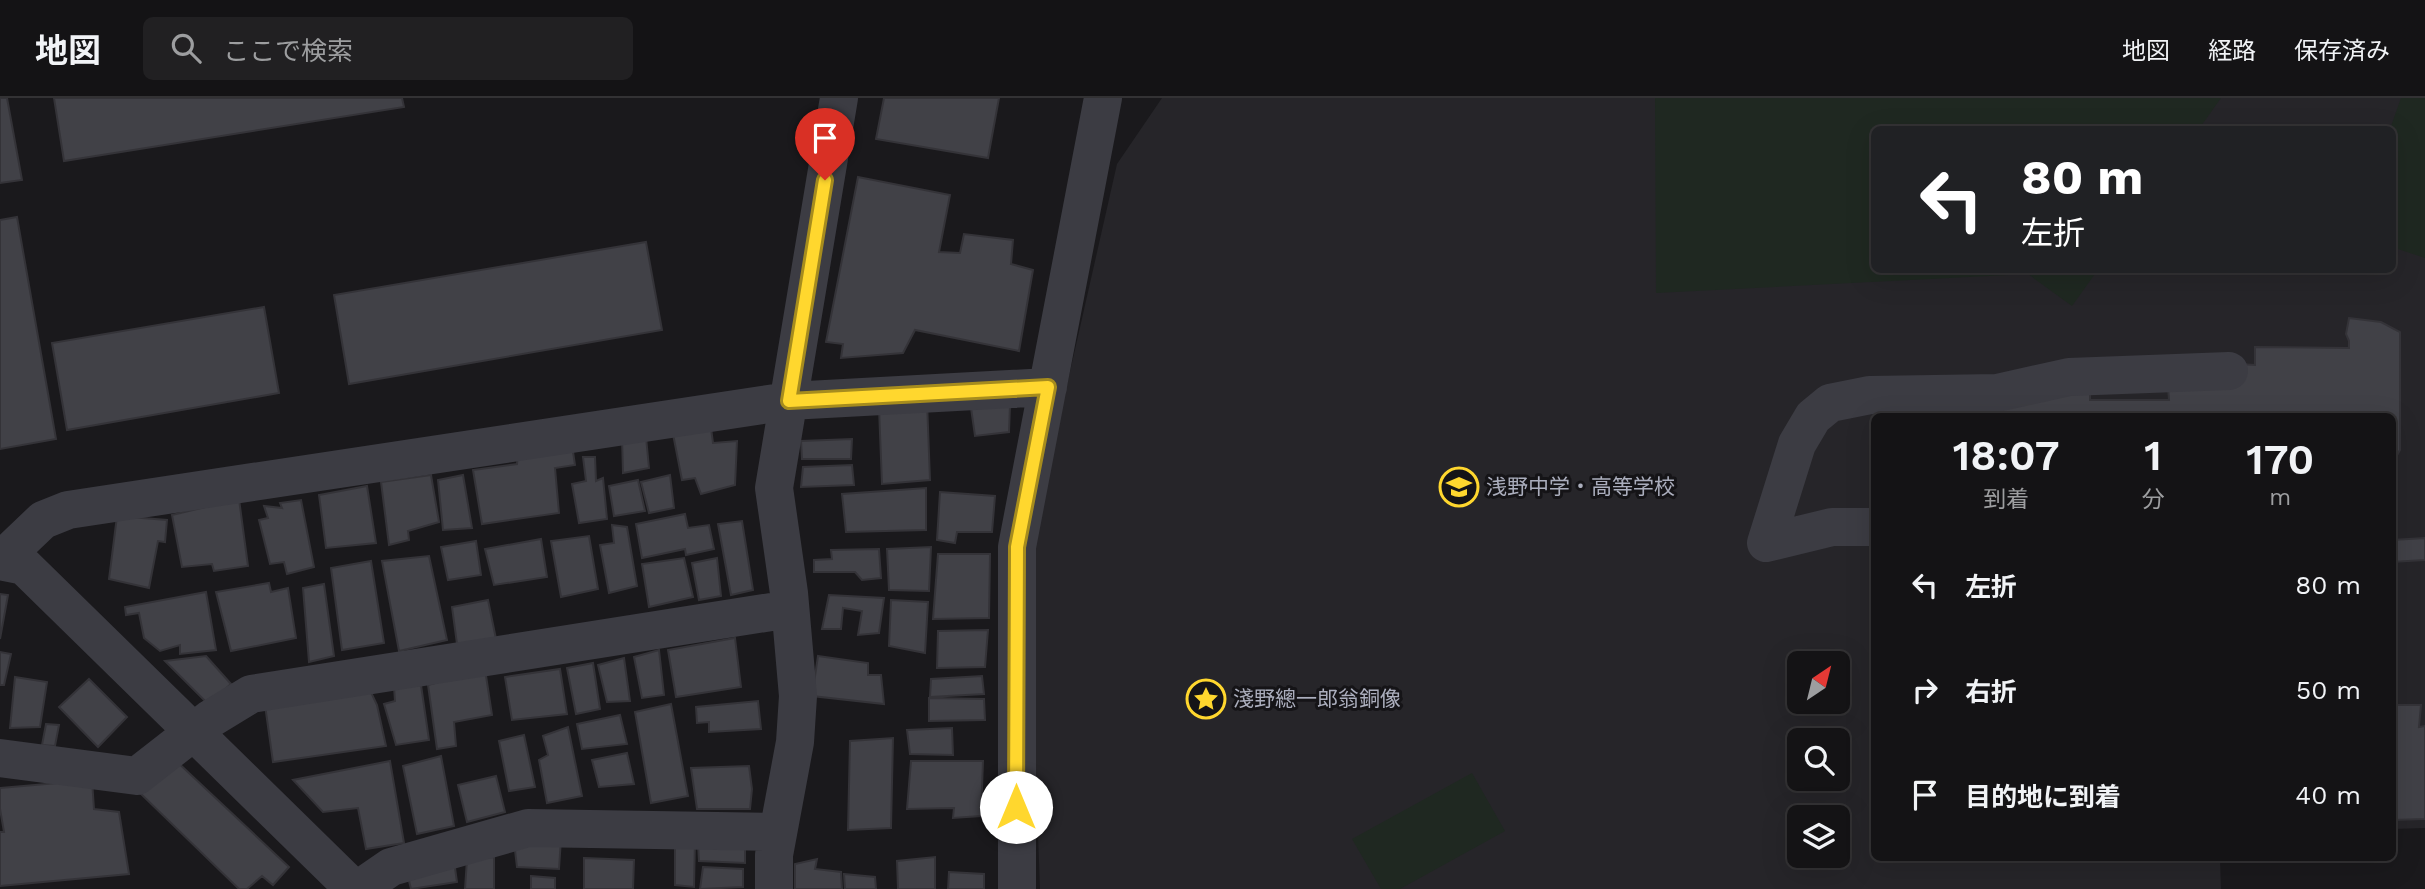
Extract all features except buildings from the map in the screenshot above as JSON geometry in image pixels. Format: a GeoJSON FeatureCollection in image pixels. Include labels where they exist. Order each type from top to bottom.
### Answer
{"type":"FeatureCollection","features":[{"type":"Feature","properties":{"kind":"street"},"geometry":{"type":"LineString","coordinates":[[774,889],[774,855],[795,743],[798,696],[774,488],[839,98]]}},
{"type":"Feature","properties":{"kind":"street"},"geometry":{"type":"LineString","coordinates":[[1017,889],[1017,547],[1103,98]]}},
{"type":"Feature","properties":{"kind":"street"},"geometry":{"type":"LineString","coordinates":[[1871,527],[1832,527],[1766,543],[1797,444],[1813,417],[1830,402],[1870,395],[1997,393],[2068,377],[2229,371]]}},
{"type":"Feature","properties":{"kind":"street"},"geometry":{"type":"LineString","coordinates":[[0,561],[43,520],[68,510],[789,401],[1048,387]]}},
{"type":"Feature","properties":{"kind":"street"},"geometry":{"type":"LineString","coordinates":[[0,561],[24,566],[191,732],[356,889],[391,867],[528,828],[778,832]]}},
{"type":"Feature","properties":{"kind":"street"},"geometry":{"type":"LineString","coordinates":[[0,758],[137,776],[191,732],[251,694],[790,609]]}},
{"type":"Feature","properties":{"kind":"shaded area","name":"浅野中学・高等学校"},"geometry":{"type":"Polygon","coordinates":[[[1162,98],[2425,98],[2425,828],[2396,829],[2396,413],[1871,413],[1871,861],[2220,861],[2221,889],[1040,889],[1028,557],[1117,164],[1162,98]]]}},
{"type":"Feature","properties":{"kind":"shaded area"},"geometry":{"type":"Polygon","coordinates":[[[1655,98],[2221,98],[2201,126],[1871,126],[1871,273],[2096,273],[2072,306],[2028,274],[1656,293],[1655,98]]]}},
{"type":"Feature","properties":{"kind":"shaded area"},"geometry":{"type":"Polygon","coordinates":[[[2401,98],[2425,98],[2425,258],[2396,248],[2396,126],[2391,126],[2401,98]]]}},
{"type":"Feature","properties":{"kind":"shaded area"},"geometry":{"type":"Polygon","coordinates":[[[1472,773],[1505,831],[1400,889],[1381,889],[1352,839],[1472,773]]]}},
{"type":"Feature","properties":{"kind":"place","name":"浅野中学・高等学校"},"geometry":{"type":"Point","coordinates":[1459,487]}},
{"type":"Feature","properties":{"kind":"place","name":"淺野總一郎翁銅像"},"geometry":{"type":"Point","coordinates":[1206,699]}},
{"type":"Feature","properties":{"kind":"route"},"geometry":{"type":"LineString","coordinates":[[825,180],[789,401],[1048,387],[1017,547],[1016,807]]}}]}
